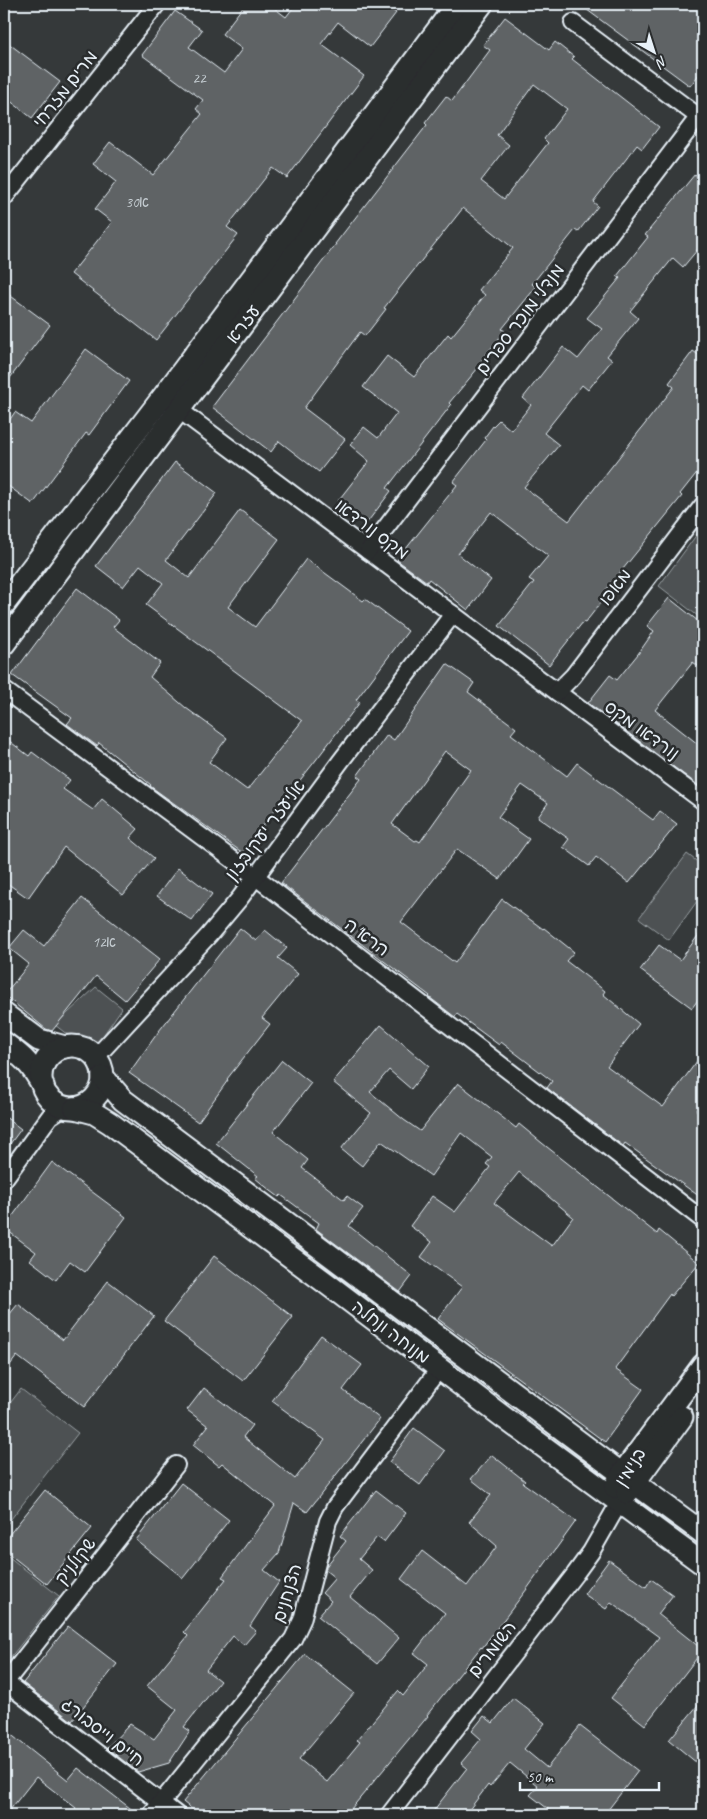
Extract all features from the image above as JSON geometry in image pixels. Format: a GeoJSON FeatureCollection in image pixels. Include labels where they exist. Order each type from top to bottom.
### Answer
{"type":"FeatureCollection","features":[{"type":"Feature","properties":{"kind":"street","name":"מרים מזרחי"},"geometry":{"type":"LineString","coordinates":[[4,198],[157,4]]}},
{"type":"Feature","properties":{"kind":"street","name":"עזרא"},"geometry":{"type":"LineString","coordinates":[[4,644],[171,403],[457,4]]}},
{"type":"Feature","properties":{"kind":"street","name":"עזרא"},"geometry":{"type":"LineString","coordinates":[[4,604],[171,403],[482,4]]}},
{"type":"Feature","properties":{"kind":"street"},"geometry":{"type":"LineString","coordinates":[[574,23],[702,116]]}},
{"type":"Feature","properties":{"kind":"street","name":"מנדלי מוכר ספרים"},"geometry":{"type":"LineString","coordinates":[[368,551],[702,116]]}},
{"type":"Feature","properties":{"kind":"street","name":"מקס נורדאו"},"geometry":{"type":"LineString","coordinates":[[171,403],[557,692]]}},
{"type":"Feature","properties":{"kind":"street","name":"מאפו"},"geometry":{"type":"LineString","coordinates":[[557,692],[572,676],[703,505]]}},
{"type":"Feature","properties":{"kind":"street","name":"אליעזר יעקובזון"},"geometry":{"type":"LineString","coordinates":[[96,1057],[209,935],[256,877],[340,762],[453,614]]}},
{"type":"Feature","properties":{"kind":"street","name":"הרא\"ה"},"geometry":{"type":"LineString","coordinates":[[4,690],[256,877],[703,1220]]}},
{"type":"Feature","properties":{"kind":"street","name":"נורדאו מקס"},"geometry":{"type":"LineString","coordinates":[[557,692],[703,800]]}},
{"type":"Feature","properties":{"kind":"street"},"geometry":{"type":"LineString","coordinates":[[4,1014],[39,1040],[65,1047],[82,1048],[96,1057],[100,1063],[103,1077],[98,1094],[92,1101],[69,1107],[50,1116],[4,1179]]}},
{"type":"Feature","properties":{"kind":"street"},"geometry":{"type":"LineString","coordinates":[[4,1043],[25,1058],[36,1073],[47,1096],[54,1103],[69,1107]]}},
{"type":"Feature","properties":{"kind":"street"},"geometry":{"type":"LineString","coordinates":[[42,1086],[43,1066],[56,1051],[65,1047]]}},
{"type":"Feature","properties":{"kind":"street","name":"מנוחה ונחלה"},"geometry":{"type":"LineString","coordinates":[[103,1077],[123,1100],[628,1479],[703,1533]]}},
{"type":"Feature","properties":{"kind":"street","name":"מנוחה ונחלה"},"geometry":{"type":"LineString","coordinates":[[69,1107],[94,1113],[110,1123],[703,1564]]}},
{"type":"Feature","properties":{"kind":"street","name":"בנימין"},"geometry":{"type":"LineString","coordinates":[[619,1503],[628,1479],[703,1365]]}},
{"type":"Feature","properties":{"kind":"street","name":"הצנחנים"},"geometry":{"type":"LineString","coordinates":[[156,1809],[293,1639],[302,1620],[328,1520],[335,1507],[439,1369]]}},
{"type":"Feature","properties":{"kind":"street","name":"בנימין"},"geometry":{"type":"LineString","coordinates":[[628,1479],[703,1387]]}},
{"type":"Feature","properties":{"kind":"street","name":"שקולניק"},"geometry":{"type":"LineString","coordinates":[[4,1683],[176,1465]]}},
{"type":"Feature","properties":{"kind":"street","name":"השומרים"},"geometry":{"type":"LineString","coordinates":[[389,1815],[575,1574],[591,1552],[619,1503]]}},
{"type":"Feature","properties":{"kind":"street","name":"חיים וייסבורג"},"geometry":{"type":"LineString","coordinates":[[4,1683],[156,1809],[177,1815]]}},
{"type":"Feature","properties":{"kind":"shaded area"},"geometry":{"type":"Polygon","coordinates":[[[703,526],[703,620],[659,586],[703,526]]]}},
{"type":"Feature","properties":{"kind":"shaded area"},"geometry":{"type":"Polygon","coordinates":[[[687,854],[703,866],[703,893],[669,940],[639,918],[687,854]]]}},
{"type":"Feature","properties":{"kind":"shaded area"},"geometry":{"type":"Polygon","coordinates":[[[96,987],[122,1008],[91,1053],[55,1025],[96,987]]]}},
{"type":"Feature","properties":{"kind":"shaded area"},"geometry":{"type":"Polygon","coordinates":[[[21,1389],[78,1433],[4,1528],[4,1411],[21,1389]]]}},
{"type":"Feature","properties":{"kind":"shaded area"},"geometry":{"type":"Polygon","coordinates":[[[4,1553],[59,1596],[10,1658],[4,1654],[4,1553]]]}},
{"type":"Feature","properties":{"kind":"building"},"geometry":{"type":"Polygon","coordinates":[[[245,4],[269,4],[286,17],[296,4],[384,4],[396,13],[370,47],[338,22],[321,44],[364,76],[287,178],[273,168],[227,227],[238,235],[156,340],[71,274],[112,222],[95,209],[116,182],[93,164],[110,142],[153,175],[202,114],[196,109],[203,100],[142,55],[175,11],[202,30],[189,47],[224,73],[242,49],[222,34],[245,4]]]}},
{"type":"Feature","properties":{"kind":"building"},"geometry":{"type":"Polygon","coordinates":[[[579,4],[703,4],[703,69],[690,86],[579,4]]]}},
{"type":"Feature","properties":{"kind":"building"},"geometry":{"type":"Polygon","coordinates":[[[505,17],[549,50],[555,42],[574,57],[572,59],[659,127],[642,149],[637,145],[593,202],[598,206],[578,232],[575,230],[532,284],[536,287],[502,329],[505,331],[481,361],[483,362],[449,403],[451,405],[387,488],[391,491],[366,524],[337,502],[369,461],[350,445],[364,427],[378,438],[397,413],[363,387],[387,356],[414,377],[448,334],[451,337],[485,295],[479,290],[513,248],[463,208],[384,308],[386,309],[365,336],[360,332],[304,408],[345,439],[319,472],[279,441],[271,452],[212,407],[427,125],[425,123],[446,96],[452,101],[490,50],[483,45],[505,17]],[[534,84],[497,135],[509,145],[481,181],[504,199],[548,143],[544,139],[567,109],[534,84]]]}},
{"type":"Feature","properties":{"kind":"building"},"geometry":{"type":"Polygon","coordinates":[[[4,40],[60,82],[32,118],[4,96],[4,40]]]}},
{"type":"Feature","properties":{"kind":"building"},"geometry":{"type":"Polygon","coordinates":[[[695,174],[703,181],[703,243],[683,267],[673,258],[630,311],[638,318],[607,356],[612,360],[588,390],[582,385],[544,433],[559,445],[524,487],[569,521],[674,387],[669,383],[693,351],[703,358],[703,465],[680,494],[682,496],[606,590],[609,592],[599,605],[549,665],[499,626],[534,582],[529,579],[548,556],[491,512],[458,554],[491,580],[468,610],[429,579],[427,582],[397,560],[457,485],[453,482],[486,440],[484,438],[493,426],[499,420],[511,430],[531,405],[523,398],[563,347],[578,359],[602,329],[587,318],[620,278],[617,276],[648,237],[645,235],[695,174]]]}},
{"type":"Feature","properties":{"kind":"building"},"geometry":{"type":"Polygon","coordinates":[[[4,291],[50,325],[4,386],[4,291]]]}},
{"type":"Feature","properties":{"kind":"building"},"geometry":{"type":"Polygon","coordinates":[[[86,349],[129,381],[89,435],[86,433],[33,504],[4,483],[4,428],[15,412],[31,423],[86,349]]]}},
{"type":"Feature","properties":{"kind":"building"},"geometry":{"type":"Polygon","coordinates":[[[175,462],[217,493],[166,560],[189,578],[240,510],[279,539],[228,607],[255,627],[306,559],[408,631],[356,700],[360,702],[243,853],[150,786],[99,743],[97,746],[67,724],[72,718],[12,675],[77,588],[119,620],[113,627],[160,663],[150,677],[186,708],[227,738],[209,762],[247,790],[302,721],[146,605],[163,583],[140,565],[123,587],[96,566],[175,462]]]}},
{"type":"Feature","properties":{"kind":"building"},"geometry":{"type":"Polygon","coordinates":[[[669,598],[703,625],[703,670],[693,662],[655,710],[703,748],[703,789],[588,703],[610,675],[617,680],[638,654],[654,631],[647,626],[669,598]]]}},
{"type":"Feature","properties":{"kind":"building"},"geometry":{"type":"Polygon","coordinates":[[[447,664],[474,683],[468,692],[516,728],[511,734],[567,776],[577,763],[653,820],[660,811],[677,824],[629,883],[596,857],[589,866],[563,847],[569,839],[538,817],[548,803],[522,785],[498,817],[529,839],[500,879],[457,849],[401,922],[455,963],[502,899],[544,928],[574,952],[566,961],[605,991],[603,994],[639,1024],[607,1066],[663,1107],[703,1053],[703,1101],[696,1110],[703,1115],[703,1199],[625,1143],[623,1146],[547,1088],[552,1081],[501,1042],[499,1045],[457,1014],[455,1017],[281,883],[361,779],[357,776],[387,735],[394,740],[447,664]],[[445,751],[392,824],[415,841],[420,842],[471,770],[445,751]]]}},
{"type":"Feature","properties":{"kind":"building"},"geometry":{"type":"Polygon","coordinates":[[[4,737],[29,756],[32,752],[70,780],[63,789],[93,810],[102,799],[138,829],[130,838],[154,858],[123,895],[64,847],[28,898],[4,881],[4,737]]]}},
{"type":"Feature","properties":{"kind":"building"},"geometry":{"type":"Polygon","coordinates":[[[178,868],[212,894],[192,921],[157,896],[178,868]]]}},
{"type":"Feature","properties":{"kind":"building"},"geometry":{"type":"Polygon","coordinates":[[[82,898],[160,959],[125,1000],[96,976],[52,1031],[46,1029],[4,995],[29,964],[9,948],[24,930],[44,946],[82,898]]]}},
{"type":"Feature","properties":{"kind":"building"},"geometry":{"type":"Polygon","coordinates":[[[240,928],[256,941],[265,930],[287,948],[278,958],[298,974],[262,1018],[270,1024],[227,1079],[198,1122],[129,1073],[159,1031],[240,928]]]}},
{"type":"Feature","properties":{"kind":"building"},"geometry":{"type":"Polygon","coordinates":[[[703,929],[703,993],[692,1008],[640,970],[659,945],[680,960],[703,929]]]}},
{"type":"Feature","properties":{"kind":"building"},"geometry":{"type":"Polygon","coordinates":[[[381,1025],[429,1066],[411,1089],[389,1070],[370,1092],[404,1120],[420,1131],[458,1083],[516,1128],[519,1124],[657,1234],[659,1230],[699,1263],[671,1296],[670,1294],[615,1369],[643,1389],[605,1442],[438,1319],[462,1287],[421,1257],[432,1242],[410,1226],[432,1196],[455,1212],[490,1167],[486,1164],[492,1157],[461,1133],[431,1176],[381,1141],[362,1166],[341,1149],[371,1113],[333,1082],[381,1025]],[[519,1172],[494,1203],[552,1246],[573,1217],[519,1172]]]}},
{"type":"Feature","properties":{"kind":"building"},"geometry":{"type":"Polygon","coordinates":[[[282,1060],[311,1083],[273,1132],[308,1160],[302,1168],[344,1200],[347,1196],[363,1208],[349,1226],[412,1276],[400,1292],[316,1229],[319,1223],[281,1195],[279,1197],[271,1191],[255,1178],[258,1176],[216,1143],[282,1060]]]}},
{"type":"Feature","properties":{"kind":"building"},"geometry":{"type":"Polygon","coordinates":[[[4,1116],[21,1129],[4,1152],[4,1116]]]}},
{"type":"Feature","properties":{"kind":"building"},"geometry":{"type":"Polygon","coordinates":[[[52,1162],[126,1217],[85,1272],[70,1261],[56,1280],[30,1260],[36,1252],[4,1228],[52,1162]]]}},
{"type":"Feature","properties":{"kind":"building"},"geometry":{"type":"Polygon","coordinates":[[[214,1256],[293,1317],[243,1381],[164,1321],[214,1256]]]}},
{"type":"Feature","properties":{"kind":"building"},"geometry":{"type":"Polygon","coordinates":[[[108,1281],[154,1316],[84,1407],[17,1356],[4,1373],[4,1321],[18,1304],[63,1340],[108,1281]]]}},
{"type":"Feature","properties":{"kind":"building"},"geometry":{"type":"Polygon","coordinates":[[[321,1335],[362,1365],[343,1390],[380,1419],[307,1512],[294,1503],[279,1553],[264,1570],[279,1582],[250,1626],[256,1631],[244,1645],[233,1636],[206,1670],[220,1681],[184,1727],[190,1731],[169,1763],[138,1772],[107,1748],[130,1724],[154,1739],[177,1710],[147,1686],[188,1636],[184,1632],[226,1579],[222,1577],[275,1506],[222,1463],[219,1466],[193,1445],[208,1426],[187,1410],[204,1388],[252,1425],[243,1437],[295,1479],[325,1440],[272,1401],[321,1335]]]}},
{"type":"Feature","properties":{"kind":"building"},"geometry":{"type":"Polygon","coordinates":[[[414,1428],[445,1451],[420,1485],[389,1462],[414,1428]]]}},
{"type":"Feature","properties":{"kind":"building"},"geometry":{"type":"Polygon","coordinates":[[[492,1455],[525,1481],[523,1483],[576,1521],[482,1648],[346,1815],[199,1815],[183,1802],[305,1654],[354,1693],[299,1759],[327,1782],[360,1742],[357,1740],[398,1691],[403,1696],[428,1664],[414,1653],[445,1613],[401,1579],[422,1551],[467,1586],[497,1546],[469,1522],[491,1495],[471,1479],[492,1455]]]}},
{"type":"Feature","properties":{"kind":"building"},"geometry":{"type":"Polygon","coordinates":[[[181,1483],[229,1520],[183,1578],[136,1540],[181,1483]]]}},
{"type":"Feature","properties":{"kind":"building"},"geometry":{"type":"Polygon","coordinates":[[[45,1490],[92,1528],[47,1584],[4,1550],[4,1541],[45,1490]]]}},
{"type":"Feature","properties":{"kind":"building"},"geometry":{"type":"Polygon","coordinates":[[[376,1490],[406,1513],[384,1542],[377,1537],[359,1559],[372,1570],[350,1597],[399,1638],[377,1664],[318,1616],[331,1601],[322,1593],[335,1578],[325,1570],[346,1541],[340,1536],[376,1490]]]}},
{"type":"Feature","properties":{"kind":"building"},"geometry":{"type":"Polygon","coordinates":[[[609,1560],[646,1587],[651,1579],[673,1595],[658,1614],[703,1650],[645,1725],[611,1698],[659,1637],[611,1602],[606,1609],[584,1594],[609,1560]]]}},
{"type":"Feature","properties":{"kind":"building"},"geometry":{"type":"Polygon","coordinates":[[[68,1626],[117,1664],[72,1721],[23,1683],[68,1626]]]}},
{"type":"Feature","properties":{"kind":"building"},"geometry":{"type":"Polygon","coordinates":[[[513,1698],[545,1723],[524,1749],[547,1768],[580,1726],[638,1771],[604,1815],[556,1815],[530,1795],[538,1786],[510,1763],[490,1787],[488,1785],[465,1815],[430,1815],[467,1768],[461,1763],[481,1739],[472,1731],[484,1716],[493,1723],[513,1698]]]}},
{"type":"Feature","properties":{"kind":"building"},"geometry":{"type":"Polygon","coordinates":[[[703,1699],[703,1768],[669,1740],[703,1699]]]}},
{"type":"Feature","properties":{"kind":"building"},"geometry":{"type":"Polygon","coordinates":[[[4,1729],[68,1780],[78,1768],[139,1815],[71,1815],[76,1808],[36,1777],[6,1815],[4,1815],[4,1729]]]}}]}
